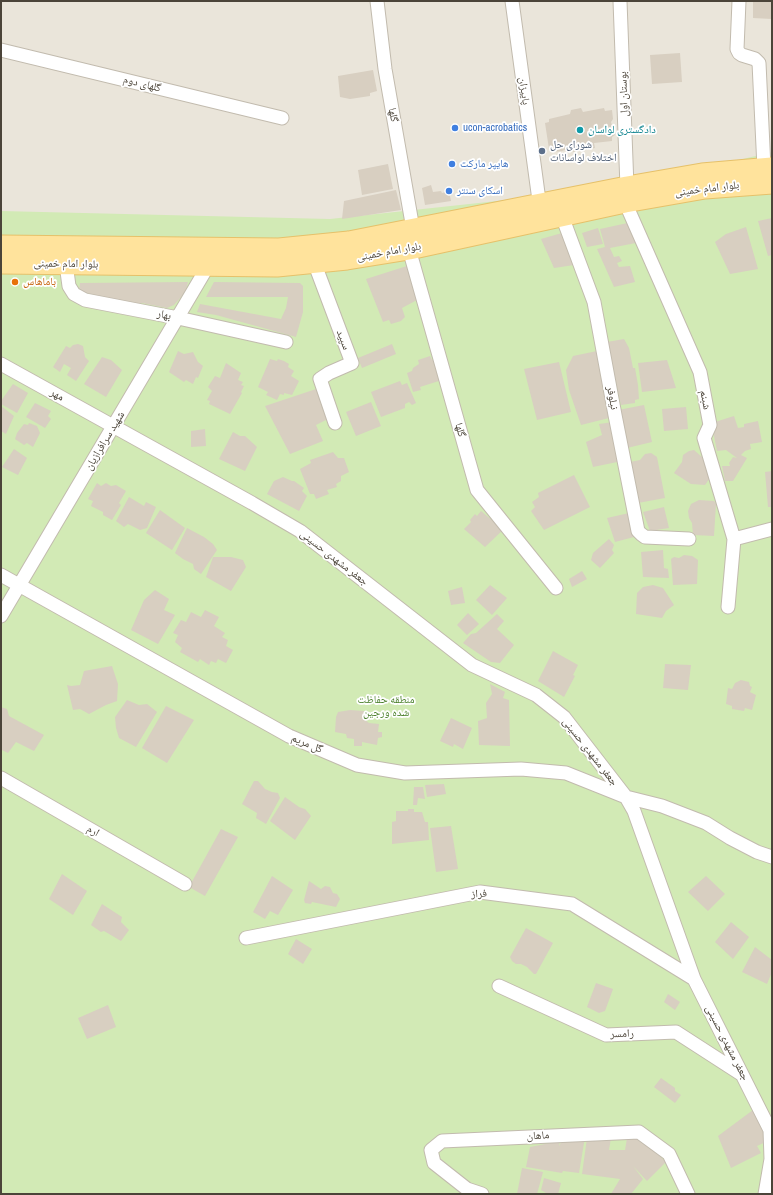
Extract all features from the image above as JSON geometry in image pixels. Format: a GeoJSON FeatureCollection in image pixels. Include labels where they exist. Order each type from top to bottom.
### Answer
{"type":"FeatureCollection","features":[{"type":"Feature","properties":{"kind":"main road","name":"بلوار امام خمینی"},"geometry":{"type":"LineString","coordinates":[[1,263],[277,266],[347,259],[411,239],[540,205],[626,194],[705,188],[769,173]]}},
{"type":"Feature","properties":{"kind":"main road","name":"بلوار امام خمینی"},"geometry":{"type":"LineString","coordinates":[[1,246],[279,249],[349,242],[411,239],[562,216],[626,194]]}},
{"type":"Feature","properties":{"kind":"street","name":"گلها"},"geometry":{"type":"LineString","coordinates":[[376,1],[411,239],[477,490],[556,588]]}},
{"type":"Feature","properties":{"kind":"street","name":"پاییزان"},"geometry":{"type":"LineString","coordinates":[[512,1],[540,205]]}},
{"type":"Feature","properties":{"kind":"street","name":"بوستان اول"},"geometry":{"type":"LineString","coordinates":[[620,1],[626,194]]}},
{"type":"Feature","properties":{"kind":"street"},"geometry":{"type":"LineString","coordinates":[[739,1],[737,49],[742,55],[755,59],[759,63],[769,173]]}},
{"type":"Feature","properties":{"kind":"street","name":"گلهای دوم"},"geometry":{"type":"LineString","coordinates":[[1,50],[282,118]]}},
{"type":"Feature","properties":{"kind":"street","name":"شبنم"},"geometry":{"type":"LineString","coordinates":[[626,194],[700,372],[710,425],[704,438],[734,538],[728,607]]}},
{"type":"Feature","properties":{"kind":"street","name":"نیلوفر"},"geometry":{"type":"LineString","coordinates":[[562,216],[594,302],[638,531],[645,537],[689,539]]}},
{"type":"Feature","properties":{"kind":"street","name":"سپید"},"geometry":{"type":"LineString","coordinates":[[314,262],[352,363],[329,373],[320,379],[335,423]]}},
{"type":"Feature","properties":{"kind":"street","name":"بهار"},"geometry":{"type":"LineString","coordinates":[[66,264],[69,286],[74,294],[85,300],[178,318],[286,342]]}},
{"type":"Feature","properties":{"kind":"street","name":"شهید سرافرازیان"},"geometry":{"type":"LineString","coordinates":[[1,616],[208,266]]}},
{"type":"Feature","properties":{"kind":"street","name":"مهر"},"geometry":{"type":"LineString","coordinates":[[1,364],[113,427]]}},
{"type":"Feature","properties":{"kind":"street","name":"جعفر مشهدی حسینی"},"geometry":{"type":"LineString","coordinates":[[113,427],[252,502],[300,531],[472,665],[536,695],[564,717],[626,797],[634,811],[694,979],[770,1130],[771,1160],[765,1194]]}},
{"type":"Feature","properties":{"kind":"street"},"geometry":{"type":"LineString","coordinates":[[734,538],[772,528]]}},
{"type":"Feature","properties":{"kind":"street","name":"گل مریم"},"geometry":{"type":"LineString","coordinates":[[1,575],[289,736],[357,765],[405,773],[521,769],[566,773],[626,797],[662,806],[706,823],[756,852],[772,857]]}},
{"type":"Feature","properties":{"kind":"street","name":"ارم"},"geometry":{"type":"LineString","coordinates":[[1,778],[185,884]]}},
{"type":"Feature","properties":{"kind":"street","name":"فراز"},"geometry":{"type":"LineString","coordinates":[[246,938],[480,892],[572,904],[694,979]]}},
{"type":"Feature","properties":{"kind":"street","name":"رامسر"},"geometry":{"type":"LineString","coordinates":[[499,986],[606,1035],[676,1032],[743,1075]]}},
{"type":"Feature","properties":{"kind":"street","name":"ماهان"},"geometry":{"type":"LineString","coordinates":[[482,1194],[467,1189],[434,1163],[431,1150],[442,1141],[639,1132],[669,1154],[688,1194]]}},
{"type":"Feature","properties":{"kind":"shaded area","name":"منطقه حفاظت شده ورجین"},"geometry":{"type":"Polygon","coordinates":[[[1,1],[772,1],[772,1194],[1,976],[1,1]]]}},
{"type":"Feature","properties":{"kind":"green space","name":"منطقه حفاظت شده ورجین"},"geometry":{"type":"Polygon","coordinates":[[[772,152],[772,1194],[1,1194],[1,211],[330,219],[627,187],[772,152]]]}},
{"type":"Feature","properties":{"kind":"building"},"geometry":{"type":"Polygon","coordinates":[[[753,1],[772,1],[772,19],[753,18],[753,1]]]}},
{"type":"Feature","properties":{"kind":"building"},"geometry":{"type":"Polygon","coordinates":[[[680,53],[682,82],[652,84],[650,55],[680,53]]]}},
{"type":"Feature","properties":{"kind":"building"},"geometry":{"type":"Polygon","coordinates":[[[373,70],[377,91],[370,93],[370,96],[350,99],[340,97],[338,76],[373,70]]]}},
{"type":"Feature","properties":{"kind":"building","name":"دادگستری لواسان"},"geometry":{"type":"Polygon","coordinates":[[[581,108],[583,112],[604,108],[605,111],[612,110],[613,119],[611,122],[612,125],[614,125],[615,135],[612,137],[612,141],[594,143],[595,148],[573,152],[571,148],[554,152],[553,150],[549,149],[545,123],[549,122],[549,119],[570,114],[571,110],[581,108]]]}},
{"type":"Feature","properties":{"kind":"building"},"geometry":{"type":"Polygon","coordinates":[[[388,164],[393,189],[362,195],[358,170],[388,164]]]}},
{"type":"Feature","properties":{"kind":"building"},"geometry":{"type":"Polygon","coordinates":[[[431,185],[433,192],[441,191],[442,193],[449,191],[451,201],[425,205],[422,188],[431,185]]]}},
{"type":"Feature","properties":{"kind":"building"},"geometry":{"type":"Polygon","coordinates":[[[396,190],[401,210],[342,219],[344,201],[396,190]]]}},
{"type":"Feature","properties":{"kind":"building"},"geometry":{"type":"Polygon","coordinates":[[[772,218],[772,255],[768,256],[758,221],[772,218]]]}},
{"type":"Feature","properties":{"kind":"building"},"geometry":{"type":"Polygon","coordinates":[[[632,222],[641,242],[610,248],[614,257],[619,256],[622,261],[617,263],[619,267],[630,266],[635,282],[614,287],[597,249],[605,247],[600,229],[632,222]]]}},
{"type":"Feature","properties":{"kind":"building"},"geometry":{"type":"Polygon","coordinates":[[[746,227],[758,269],[730,274],[715,242],[726,234],[746,227]]]}},
{"type":"Feature","properties":{"kind":"building"},"geometry":{"type":"Polygon","coordinates":[[[598,228],[603,244],[587,247],[582,233],[598,228]]]}},
{"type":"Feature","properties":{"kind":"building"},"geometry":{"type":"Polygon","coordinates":[[[562,233],[574,265],[554,268],[541,239],[562,233]]]}},
{"type":"Feature","properties":{"kind":"building"},"geometry":{"type":"Polygon","coordinates":[[[410,265],[419,299],[402,308],[405,317],[401,321],[391,324],[389,320],[383,322],[366,279],[410,265]]]}},
{"type":"Feature","properties":{"kind":"building"},"geometry":{"type":"Polygon","coordinates":[[[188,282],[186,290],[182,296],[174,305],[167,308],[142,303],[126,303],[79,291],[80,283],[188,282]]]}},
{"type":"Feature","properties":{"kind":"building"},"geometry":{"type":"Polygon","coordinates":[[[214,282],[300,283],[303,286],[303,312],[296,337],[216,315],[197,312],[200,304],[281,319],[286,308],[288,297],[206,297],[214,282]]]}},
{"type":"Feature","properties":{"kind":"building"},"geometry":{"type":"Polygon","coordinates":[[[624,339],[629,348],[633,368],[635,368],[639,399],[635,400],[635,403],[621,405],[607,342],[624,339]]]}},
{"type":"Feature","properties":{"kind":"building"},"geometry":{"type":"Polygon","coordinates":[[[78,344],[83,346],[85,357],[89,361],[76,381],[67,375],[71,368],[64,364],[60,372],[53,367],[66,346],[70,348],[73,345],[78,344]]]}},
{"type":"Feature","properties":{"kind":"building"},"geometry":{"type":"Polygon","coordinates":[[[392,344],[396,354],[362,368],[358,358],[392,344]]]}},
{"type":"Feature","properties":{"kind":"building"},"geometry":{"type":"Polygon","coordinates":[[[178,351],[184,354],[193,352],[198,362],[203,366],[198,378],[196,377],[193,384],[186,380],[184,382],[169,372],[178,351]]]}},
{"type":"Feature","properties":{"kind":"building"},"geometry":{"type":"Polygon","coordinates":[[[597,351],[609,404],[609,418],[581,425],[569,390],[566,370],[573,356],[597,351]]]}},
{"type":"Feature","properties":{"kind":"building"},"geometry":{"type":"Polygon","coordinates":[[[430,356],[432,360],[439,358],[445,379],[420,387],[421,390],[413,392],[407,373],[412,371],[413,368],[419,364],[418,360],[430,356]]]}},
{"type":"Feature","properties":{"kind":"building"},"geometry":{"type":"Polygon","coordinates":[[[102,357],[111,360],[122,370],[106,397],[84,384],[102,357]]]}},
{"type":"Feature","properties":{"kind":"building"},"geometry":{"type":"Polygon","coordinates":[[[270,359],[284,361],[289,364],[288,367],[294,371],[291,376],[299,381],[292,395],[284,393],[284,395],[280,394],[277,400],[266,395],[268,392],[258,387],[270,359]]]}},
{"type":"Feature","properties":{"kind":"building"},"geometry":{"type":"Polygon","coordinates":[[[667,360],[676,388],[642,392],[638,363],[667,360]]]}},
{"type":"Feature","properties":{"kind":"building"},"geometry":{"type":"Polygon","coordinates":[[[559,362],[571,412],[537,420],[524,369],[559,362]]]}},
{"type":"Feature","properties":{"kind":"building"},"geometry":{"type":"Polygon","coordinates":[[[226,363],[241,373],[238,380],[243,382],[241,385],[244,386],[241,392],[242,393],[230,414],[209,404],[210,401],[207,400],[212,391],[208,387],[215,376],[220,378],[226,363]]]}},
{"type":"Feature","properties":{"kind":"building"},"geometry":{"type":"Polygon","coordinates":[[[400,381],[402,385],[407,383],[416,403],[412,405],[409,402],[405,404],[405,408],[381,417],[371,392],[400,381]]]}},
{"type":"Feature","properties":{"kind":"building"},"geometry":{"type":"Polygon","coordinates":[[[13,384],[28,393],[17,413],[1,404],[1,401],[13,384]]]}},
{"type":"Feature","properties":{"kind":"building"},"geometry":{"type":"Polygon","coordinates":[[[316,389],[328,419],[316,425],[323,441],[290,454],[265,406],[316,389]]]}},
{"type":"Feature","properties":{"kind":"building"},"geometry":{"type":"Polygon","coordinates":[[[371,402],[381,426],[356,436],[346,412],[371,402]]]}},
{"type":"Feature","properties":{"kind":"building"},"geometry":{"type":"Polygon","coordinates":[[[35,403],[51,411],[48,416],[51,419],[45,428],[26,417],[35,403]]]}},
{"type":"Feature","properties":{"kind":"building"},"geometry":{"type":"Polygon","coordinates":[[[644,405],[652,442],[627,448],[618,410],[644,405]]]}},
{"type":"Feature","properties":{"kind":"building"},"geometry":{"type":"Polygon","coordinates":[[[1,406],[14,416],[6,434],[1,431],[1,406]]]}},
{"type":"Feature","properties":{"kind":"building"},"geometry":{"type":"Polygon","coordinates":[[[686,407],[688,429],[664,431],[662,409],[686,407]]]}},
{"type":"Feature","properties":{"kind":"building"},"geometry":{"type":"Polygon","coordinates":[[[734,416],[738,428],[744,427],[744,424],[758,421],[762,442],[750,444],[751,449],[745,451],[741,455],[747,458],[733,481],[725,481],[722,466],[730,466],[729,463],[733,457],[737,458],[726,450],[717,451],[714,436],[715,422],[734,416]]]}},
{"type":"Feature","properties":{"kind":"building"},"geometry":{"type":"Polygon","coordinates":[[[613,422],[622,461],[593,467],[586,442],[602,435],[599,424],[613,422]]]}},
{"type":"Feature","properties":{"kind":"building"},"geometry":{"type":"Polygon","coordinates":[[[29,423],[37,426],[40,433],[33,447],[27,443],[24,445],[15,439],[17,433],[24,424],[28,425],[29,423]]]}},
{"type":"Feature","properties":{"kind":"building"},"geometry":{"type":"Polygon","coordinates":[[[205,429],[206,446],[191,447],[191,431],[205,429]]]}},
{"type":"Feature","properties":{"kind":"building"},"geometry":{"type":"Polygon","coordinates":[[[233,432],[240,436],[245,436],[257,447],[245,471],[219,459],[233,432]]]}},
{"type":"Feature","properties":{"kind":"building"},"geometry":{"type":"Polygon","coordinates":[[[14,449],[27,458],[18,475],[2,467],[14,449]]]}},
{"type":"Feature","properties":{"kind":"building"},"geometry":{"type":"Polygon","coordinates":[[[694,450],[703,458],[710,468],[710,478],[705,485],[691,484],[674,473],[682,462],[683,455],[694,450]]]}},
{"type":"Feature","properties":{"kind":"building"},"geometry":{"type":"Polygon","coordinates":[[[333,452],[338,458],[344,458],[349,472],[341,476],[341,481],[336,484],[337,487],[327,490],[329,494],[316,499],[314,494],[310,494],[300,469],[311,463],[310,460],[333,452]]]}},
{"type":"Feature","properties":{"kind":"building"},"geometry":{"type":"Polygon","coordinates":[[[651,453],[657,457],[665,498],[638,503],[630,462],[640,460],[645,454],[651,453]]]}},
{"type":"Feature","properties":{"kind":"building"},"geometry":{"type":"Polygon","coordinates":[[[772,471],[772,507],[768,507],[765,472],[772,471]]]}},
{"type":"Feature","properties":{"kind":"building"},"geometry":{"type":"Polygon","coordinates":[[[574,475],[590,507],[544,530],[531,511],[535,507],[532,502],[539,497],[538,493],[574,475]]]}},
{"type":"Feature","properties":{"kind":"building"},"geometry":{"type":"Polygon","coordinates":[[[283,477],[294,481],[304,488],[302,491],[307,496],[299,511],[267,494],[274,481],[283,477]]]}},
{"type":"Feature","properties":{"kind":"building"},"geometry":{"type":"Polygon","coordinates":[[[97,483],[101,486],[106,483],[111,486],[116,485],[126,491],[119,503],[121,505],[112,520],[103,515],[103,512],[91,506],[93,501],[88,499],[97,483]]]}},
{"type":"Feature","properties":{"kind":"building"},"geometry":{"type":"Polygon","coordinates":[[[129,497],[144,506],[146,502],[156,507],[147,528],[140,530],[128,524],[124,527],[116,521],[129,497]]]}},
{"type":"Feature","properties":{"kind":"building"},"geometry":{"type":"Polygon","coordinates":[[[699,500],[714,501],[716,504],[714,536],[693,535],[692,523],[689,518],[688,511],[691,504],[699,500]]]}},
{"type":"Feature","properties":{"kind":"building"},"geometry":{"type":"Polygon","coordinates":[[[664,507],[669,528],[650,531],[643,512],[664,507]]]}},
{"type":"Feature","properties":{"kind":"building"},"geometry":{"type":"Polygon","coordinates":[[[160,510],[185,528],[172,550],[146,533],[160,510]]]}},
{"type":"Feature","properties":{"kind":"building"},"geometry":{"type":"Polygon","coordinates":[[[481,511],[493,521],[496,518],[505,528],[485,547],[464,529],[471,522],[470,520],[475,514],[477,516],[481,511]]]}},
{"type":"Feature","properties":{"kind":"building"},"geometry":{"type":"Polygon","coordinates":[[[629,513],[634,537],[615,542],[607,518],[629,513]]]}},
{"type":"Feature","properties":{"kind":"building"},"geometry":{"type":"Polygon","coordinates":[[[187,528],[204,537],[213,544],[217,550],[201,574],[194,569],[193,564],[175,553],[187,528]]]}},
{"type":"Feature","properties":{"kind":"building"},"geometry":{"type":"Polygon","coordinates":[[[609,539],[614,545],[612,550],[614,553],[600,568],[591,560],[593,553],[609,539]]]}},
{"type":"Feature","properties":{"kind":"building"},"geometry":{"type":"Polygon","coordinates":[[[663,550],[664,568],[668,569],[669,578],[643,577],[641,552],[663,550]]]}},
{"type":"Feature","properties":{"kind":"building"},"geometry":{"type":"Polygon","coordinates":[[[684,555],[692,556],[698,560],[697,584],[673,585],[671,559],[674,557],[679,558],[684,555]]]}},
{"type":"Feature","properties":{"kind":"building"},"geometry":{"type":"Polygon","coordinates":[[[213,557],[231,557],[243,560],[246,567],[231,591],[206,577],[213,557]]]}},
{"type":"Feature","properties":{"kind":"building"},"geometry":{"type":"Polygon","coordinates":[[[582,571],[587,579],[572,587],[569,579],[582,571]]]}},
{"type":"Feature","properties":{"kind":"building"},"geometry":{"type":"Polygon","coordinates":[[[490,585],[507,598],[492,615],[476,600],[490,585]]]}},
{"type":"Feature","properties":{"kind":"building"},"geometry":{"type":"Polygon","coordinates":[[[653,585],[663,588],[674,605],[666,611],[662,618],[636,614],[637,593],[643,587],[653,585]]]}},
{"type":"Feature","properties":{"kind":"building"},"geometry":{"type":"Polygon","coordinates":[[[462,587],[465,603],[451,605],[448,591],[462,587]]]}},
{"type":"Feature","properties":{"kind":"building"},"geometry":{"type":"Polygon","coordinates":[[[155,590],[169,599],[164,610],[175,615],[158,644],[131,630],[144,600],[155,590]]]}},
{"type":"Feature","properties":{"kind":"building"},"geometry":{"type":"Polygon","coordinates":[[[205,610],[219,617],[214,626],[225,633],[222,637],[228,640],[226,646],[233,650],[226,663],[218,659],[216,663],[211,661],[209,665],[200,659],[198,662],[180,652],[182,648],[175,642],[178,635],[173,633],[181,620],[186,622],[191,612],[201,617],[205,610]]]}},
{"type":"Feature","properties":{"kind":"building"},"geometry":{"type":"Polygon","coordinates":[[[468,613],[479,624],[467,635],[457,625],[468,613]]]}},
{"type":"Feature","properties":{"kind":"building"},"geometry":{"type":"Polygon","coordinates":[[[497,614],[504,621],[497,629],[514,645],[500,663],[491,662],[463,643],[471,634],[476,633],[497,614]]]}},
{"type":"Feature","properties":{"kind":"building"},"geometry":{"type":"Polygon","coordinates":[[[553,651],[578,665],[573,675],[575,676],[564,697],[538,681],[553,651]]]}},
{"type":"Feature","properties":{"kind":"building"},"geometry":{"type":"Polygon","coordinates":[[[665,664],[691,665],[688,690],[663,688],[665,664]]]}},
{"type":"Feature","properties":{"kind":"building"},"geometry":{"type":"Polygon","coordinates":[[[112,666],[118,684],[117,701],[89,714],[80,709],[73,710],[67,685],[80,685],[84,671],[112,666]]]}},
{"type":"Feature","properties":{"kind":"building"},"geometry":{"type":"Polygon","coordinates":[[[741,680],[749,682],[750,686],[752,687],[750,692],[756,695],[752,710],[745,708],[744,711],[732,709],[732,706],[726,704],[728,688],[732,689],[735,683],[741,680]]]}},
{"type":"Feature","properties":{"kind":"building"},"geometry":{"type":"Polygon","coordinates":[[[490,684],[505,692],[503,698],[509,700],[510,746],[479,745],[478,721],[487,718],[486,703],[492,694],[490,684]]]}},
{"type":"Feature","properties":{"kind":"building"},"geometry":{"type":"Polygon","coordinates":[[[127,700],[139,705],[147,704],[157,712],[136,747],[119,738],[116,728],[115,717],[127,700]]]}},
{"type":"Feature","properties":{"kind":"building"},"geometry":{"type":"Polygon","coordinates":[[[166,706],[194,720],[167,763],[142,748],[166,706]]]}},
{"type":"Feature","properties":{"kind":"building"},"geometry":{"type":"Polygon","coordinates":[[[1,707],[7,709],[9,716],[44,735],[34,751],[16,742],[8,753],[2,750],[1,751],[1,707]]]}},
{"type":"Feature","properties":{"kind":"building"},"geometry":{"type":"Polygon","coordinates":[[[350,710],[364,711],[365,720],[369,723],[379,724],[378,732],[382,732],[382,737],[378,738],[377,745],[362,742],[362,746],[354,746],[354,739],[347,738],[346,734],[335,732],[336,717],[338,712],[350,710]]]}},
{"type":"Feature","properties":{"kind":"building"},"geometry":{"type":"Polygon","coordinates":[[[451,718],[472,728],[463,749],[454,744],[453,747],[440,741],[451,718]]]}},
{"type":"Feature","properties":{"kind":"building"},"geometry":{"type":"Polygon","coordinates":[[[254,781],[258,781],[265,789],[278,793],[280,798],[266,824],[256,818],[257,813],[242,804],[254,781]]]}},
{"type":"Feature","properties":{"kind":"building"},"geometry":{"type":"Polygon","coordinates":[[[444,784],[446,794],[427,797],[425,785],[444,784]]]}},
{"type":"Feature","properties":{"kind":"building"},"geometry":{"type":"Polygon","coordinates":[[[414,787],[423,787],[425,799],[418,798],[417,805],[413,805],[414,787]]]}},
{"type":"Feature","properties":{"kind":"building"},"geometry":{"type":"Polygon","coordinates":[[[285,797],[299,807],[305,809],[311,816],[295,840],[270,821],[285,797]]]}},
{"type":"Feature","properties":{"kind":"building"},"geometry":{"type":"Polygon","coordinates":[[[408,809],[414,809],[414,812],[422,812],[425,822],[428,822],[429,840],[392,844],[392,822],[396,821],[396,811],[408,811],[408,809]]]}},
{"type":"Feature","properties":{"kind":"building"},"geometry":{"type":"Polygon","coordinates":[[[451,826],[458,869],[436,872],[430,828],[451,826]]]}},
{"type":"Feature","properties":{"kind":"building"},"geometry":{"type":"Polygon","coordinates":[[[221,829],[238,837],[205,896],[189,887],[221,829]]]}},
{"type":"Feature","properties":{"kind":"building"},"geometry":{"type":"Polygon","coordinates":[[[62,874],[87,891],[73,915],[49,899],[62,874]]]}},
{"type":"Feature","properties":{"kind":"building"},"geometry":{"type":"Polygon","coordinates":[[[272,876],[293,890],[278,915],[270,911],[265,919],[253,912],[272,876]]]}},
{"type":"Feature","properties":{"kind":"building"},"geometry":{"type":"Polygon","coordinates":[[[706,876],[725,894],[708,911],[688,892],[706,876]]]}},
{"type":"Feature","properties":{"kind":"building"},"geometry":{"type":"Polygon","coordinates":[[[309,881],[321,889],[325,886],[330,887],[333,893],[337,894],[340,899],[336,907],[312,902],[311,904],[305,903],[304,900],[309,881]]]}},
{"type":"Feature","properties":{"kind":"building"},"geometry":{"type":"Polygon","coordinates":[[[102,904],[122,917],[121,922],[129,930],[121,941],[104,931],[101,932],[91,925],[102,904]]]}},
{"type":"Feature","properties":{"kind":"building"},"geometry":{"type":"Polygon","coordinates":[[[731,922],[749,937],[733,959],[715,942],[731,922]]]}},
{"type":"Feature","properties":{"kind":"building"},"geometry":{"type":"Polygon","coordinates":[[[526,928],[553,943],[536,974],[521,964],[516,964],[510,957],[526,928]]]}},
{"type":"Feature","properties":{"kind":"building"},"geometry":{"type":"Polygon","coordinates":[[[296,939],[312,949],[303,964],[288,954],[296,939]]]}},
{"type":"Feature","properties":{"kind":"building"},"geometry":{"type":"Polygon","coordinates":[[[755,947],[772,960],[772,972],[767,984],[742,972],[755,947]]]}},
{"type":"Feature","properties":{"kind":"building"},"geometry":{"type":"Polygon","coordinates":[[[596,983],[613,989],[605,1011],[599,1013],[587,1007],[596,983]]]}},
{"type":"Feature","properties":{"kind":"building"},"geometry":{"type":"Polygon","coordinates":[[[668,994],[680,1002],[675,1010],[664,1002],[668,994]]]}},
{"type":"Feature","properties":{"kind":"building"},"geometry":{"type":"Polygon","coordinates":[[[108,1005],[116,1027],[87,1039],[78,1018],[108,1005]]]}},
{"type":"Feature","properties":{"kind":"building"},"geometry":{"type":"Polygon","coordinates":[[[661,1078],[675,1088],[675,1091],[681,1095],[675,1103],[654,1087],[661,1078]]]}},
{"type":"Feature","properties":{"kind":"building"},"geometry":{"type":"Polygon","coordinates":[[[753,1110],[770,1140],[757,1146],[761,1153],[731,1168],[718,1136],[753,1110]]]}},
{"type":"Feature","properties":{"kind":"building"},"geometry":{"type":"Polygon","coordinates":[[[585,1137],[579,1173],[563,1171],[562,1173],[526,1167],[530,1147],[560,1141],[559,1146],[562,1141],[585,1137]]]}},
{"type":"Feature","properties":{"kind":"building"},"geometry":{"type":"Polygon","coordinates":[[[587,1138],[611,1138],[609,1150],[625,1150],[627,1138],[642,1139],[666,1162],[647,1181],[633,1166],[643,1179],[631,1194],[611,1194],[620,1179],[582,1174],[587,1138]]]}},
{"type":"Feature","properties":{"kind":"building"},"geometry":{"type":"Polygon","coordinates":[[[522,1168],[543,1172],[537,1194],[517,1194],[522,1168]]]}},
{"type":"Feature","properties":{"kind":"building"},"geometry":{"type":"Polygon","coordinates":[[[544,1178],[561,1183],[558,1194],[546,1194],[541,1190],[544,1178]]]}},
{"type":"Feature","properties":{"kind":"place","name":"ucon-acrobatics"},"geometry":{"type":"Point","coordinates":[455,128]}},
{"type":"Feature","properties":{"kind":"place","name":"دادگستری لواسان"},"geometry":{"type":"Point","coordinates":[580,130]}},
{"type":"Feature","properties":{"kind":"place","name":"شورای حل اختلاف لواسانات"},"geometry":{"type":"Point","coordinates":[542,151]}},
{"type":"Feature","properties":{"kind":"place","name":"هایپر مارکت"},"geometry":{"type":"Point","coordinates":[452,164]}},
{"type":"Feature","properties":{"kind":"place","name":"اسکای سنتر"},"geometry":{"type":"Point","coordinates":[449,191]}},
{"type":"Feature","properties":{"kind":"place","name":"باماهاس"},"geometry":{"type":"Point","coordinates":[15,282]}}]}
